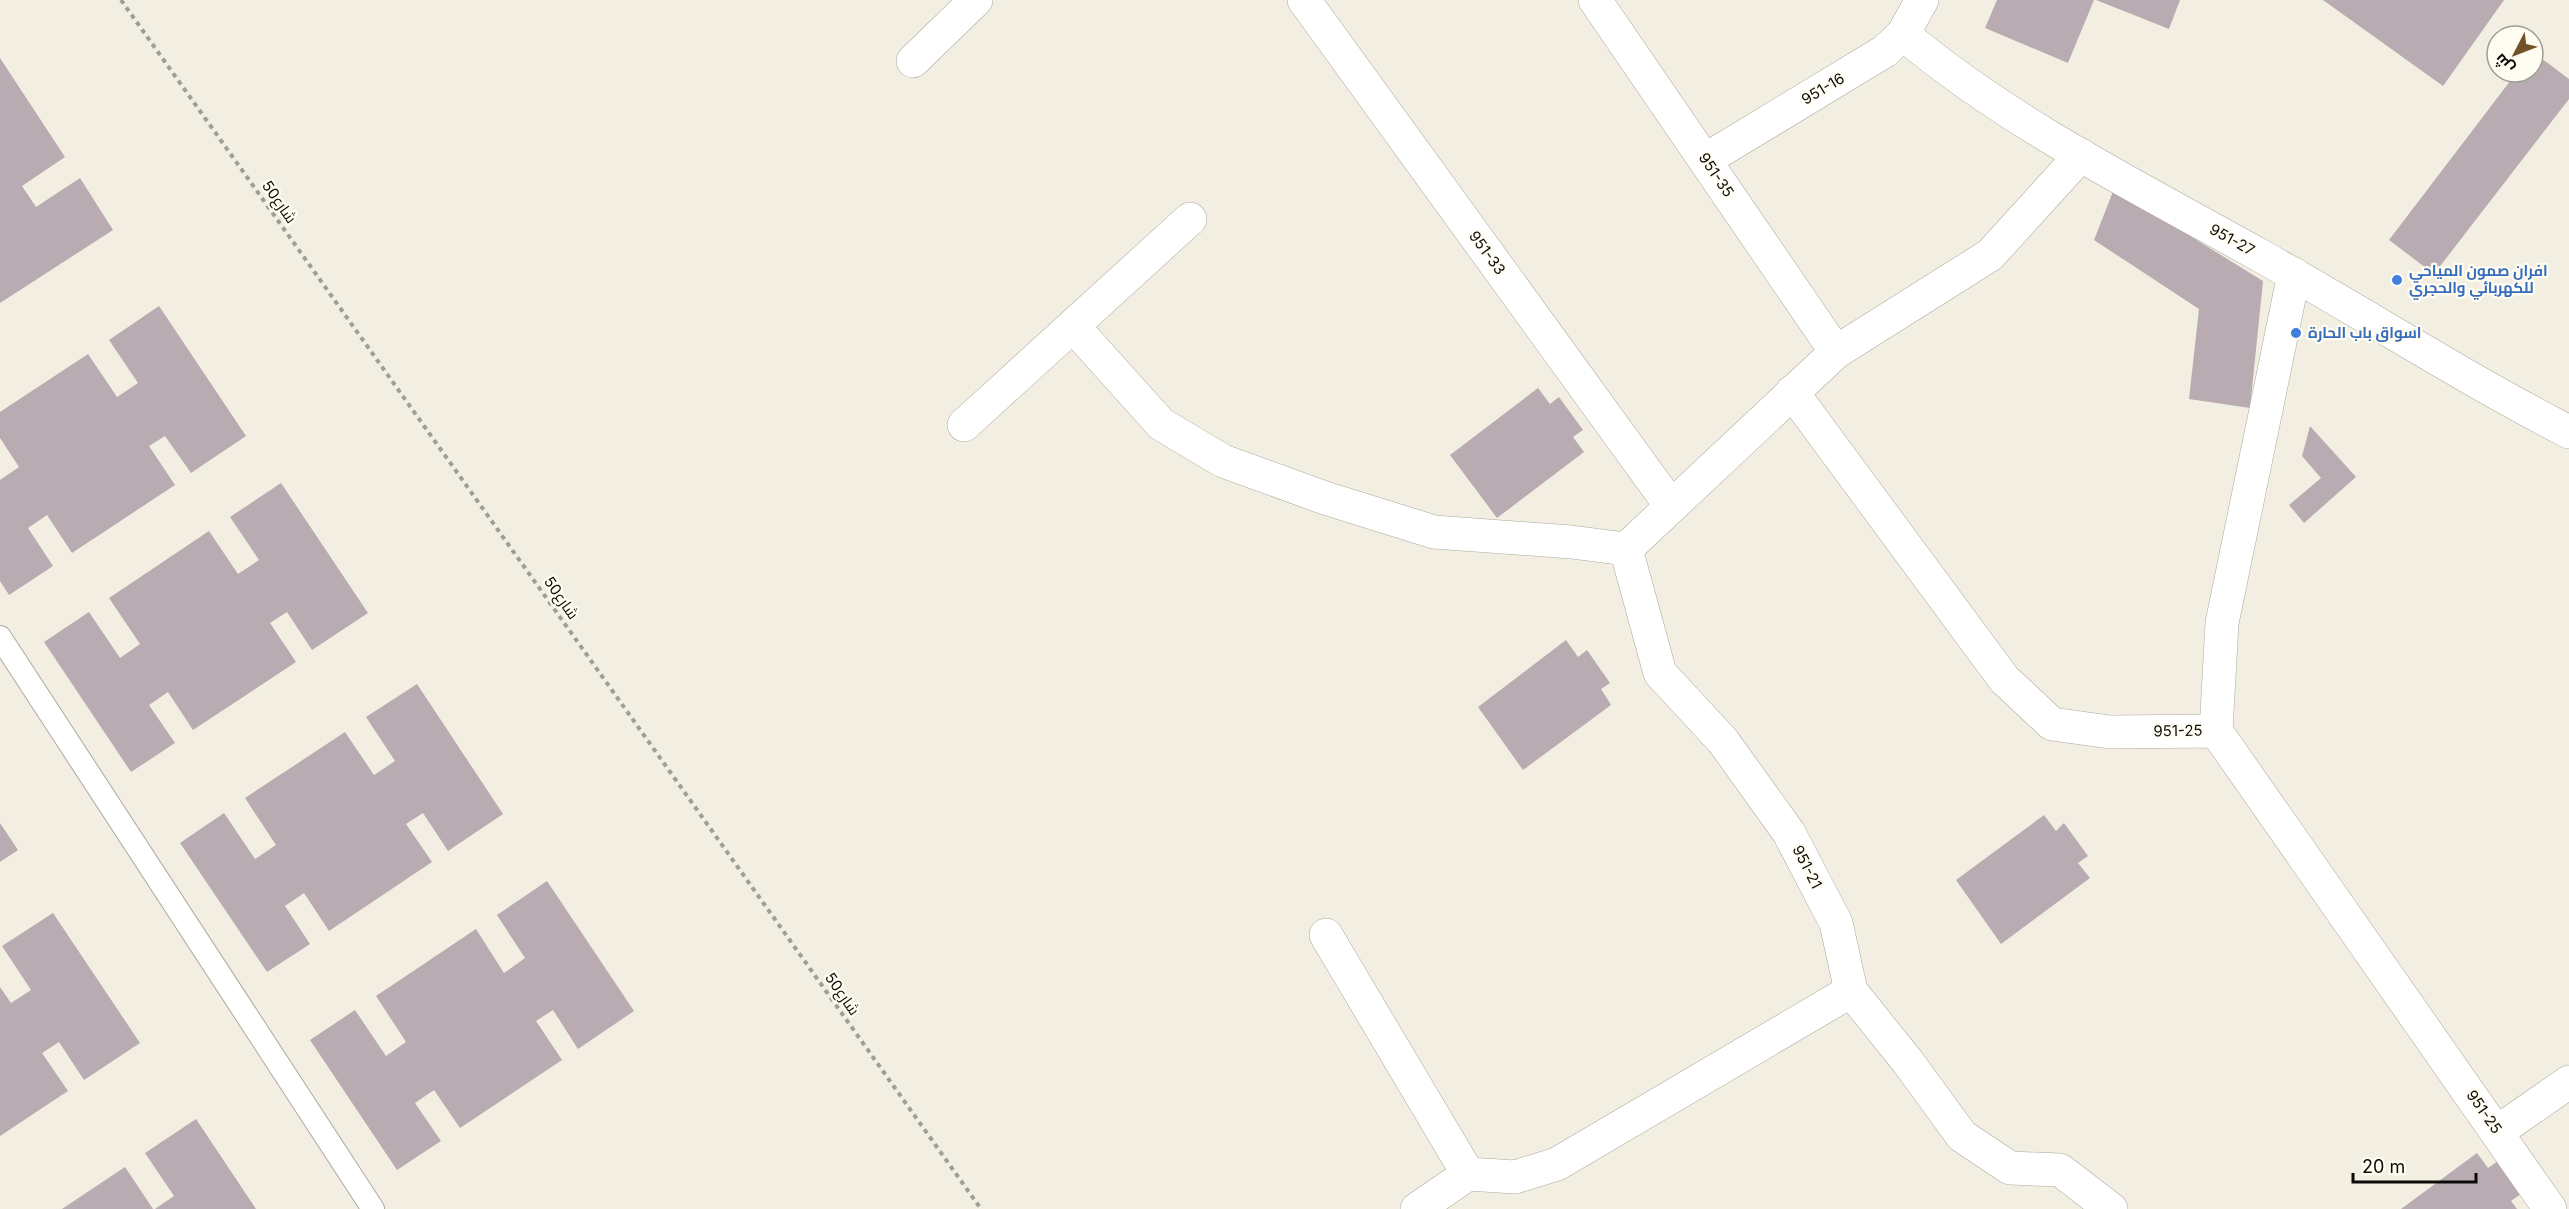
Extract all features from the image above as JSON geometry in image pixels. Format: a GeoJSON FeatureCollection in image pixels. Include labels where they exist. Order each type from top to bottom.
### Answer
{"type":"FeatureCollection","features":[{"type":"Feature","properties":{"kind":"street"},"geometry":{"type":"LineString","coordinates":[[913,61],[976,0]]}},
{"type":"Feature","properties":{"kind":"street","name":"951-33"},"geometry":{"type":"LineString","coordinates":[[1304,0],[1671,506]]}},
{"type":"Feature","properties":{"kind":"street","name":"951-35"},"geometry":{"type":"LineString","coordinates":[[1595,0],[1836,352]]}},
{"type":"Feature","properties":{"kind":"street","name":"951-16"},"geometry":{"type":"LineString","coordinates":[[1706,160],[1885,51],[1903,34],[1922,0]]}},
{"type":"Feature","properties":{"kind":"street","name":"951-27"},"geometry":{"type":"LineString","coordinates":[[1903,34],[1940,65],[2081,155],[2294,274],[2506,399],[2569,432]]}},
{"type":"Feature","properties":{"kind":"street"},"geometry":{"type":"LineString","coordinates":[[1073,326],[1161,424],[1223,461],[1325,498],[1434,532],[1571,542],[1626,549],[1836,352],[1990,255],[2081,155]]}},
{"type":"Feature","properties":{"kind":"street"},"geometry":{"type":"LineString","coordinates":[[964,425],[1190,219]]}},
{"type":"Feature","properties":{"kind":"street"},"geometry":{"type":"LineString","coordinates":[[2216,731],[2222,623],[2294,274]]}},
{"type":"Feature","properties":{"kind":"street","name":"951-25"},"geometry":{"type":"LineString","coordinates":[[1792,392],[2004,680],[2052,724],[2110,732],[2216,731],[2550,1209]]}},
{"type":"Feature","properties":{"kind":"street","name":"951-21"},"geometry":{"type":"LineString","coordinates":[[1626,549],[1660,673],[1723,741],[1789,833],[1836,923],[1851,991],[1908,1062],[1962,1136],[2010,1167],[2060,1170],[2111,1209]]}},
{"type":"Feature","properties":{"kind":"street"},"geometry":{"type":"LineString","coordinates":[[1326,935],[1468,1174]]}},
{"type":"Feature","properties":{"kind":"street"},"geometry":{"type":"LineString","coordinates":[[1417,1209],[1468,1174],[1515,1177],[1557,1164],[1851,991]]}},
{"type":"Feature","properties":{"kind":"street"},"geometry":{"type":"LineString","coordinates":[[2497,1132],[2569,1082]]}},
{"type":"Feature","properties":{"kind":"lane"},"geometry":{"type":"LineString","coordinates":[[0,637],[373,1209]]}},
{"type":"Feature","properties":{"kind":"path","name":"شارع50"},"geometry":{"type":"LineString","coordinates":[[121,0],[981,1209]]}},
{"type":"Feature","properties":{"kind":"building"},"geometry":{"type":"Polygon","coordinates":[[[1997,0],[2094,0],[2068,63],[1985,28],[1997,0]]]}},
{"type":"Feature","properties":{"kind":"building"},"geometry":{"type":"Polygon","coordinates":[[[2096,0],[2180,0],[2169,29],[2096,0]]]}},
{"type":"Feature","properties":{"kind":"building"},"geometry":{"type":"Polygon","coordinates":[[[2323,0],[2504,0],[2443,86],[2323,0]]]}},
{"type":"Feature","properties":{"kind":"building"},"geometry":{"type":"Polygon","coordinates":[[[0,58],[65,157],[22,186],[36,207],[80,178],[113,230],[0,303],[0,58]]]}},
{"type":"Feature","properties":{"kind":"building"},"geometry":{"type":"Polygon","coordinates":[[[2545,61],[2569,79],[2569,99],[2434,274],[2389,240],[2508,84],[2545,84],[2545,61]]]}},
{"type":"Feature","properties":{"kind":"building"},"geometry":{"type":"Polygon","coordinates":[[[2114,189],[2263,281],[2250,408],[2189,399],[2199,309],[2094,240],[2114,189]]]}},
{"type":"Feature","properties":{"kind":"building"},"geometry":{"type":"Polygon","coordinates":[[[159,306],[246,436],[191,473],[165,436],[149,446],[175,485],[72,553],[47,515],[28,528],[53,566],[9,595],[0,581],[0,480],[19,467],[0,438],[0,412],[88,354],[117,397],[138,383],[109,340],[159,306]]]}},
{"type":"Feature","properties":{"kind":"building"},"geometry":{"type":"Polygon","coordinates":[[[1538,388],[1550,404],[1559,397],[1583,430],[1573,437],[1584,452],[1497,518],[1450,455],[1538,388]]]}},
{"type":"Feature","properties":{"kind":"building"},"geometry":{"type":"Polygon","coordinates":[[[2310,426],[2356,477],[2304,523],[2289,505],[2321,478],[2302,456],[2310,426]]]}},
{"type":"Feature","properties":{"kind":"building"},"geometry":{"type":"Polygon","coordinates":[[[281,483],[368,613],[312,650],[287,612],[270,623],[296,662],[193,730],[168,692],[149,705],[175,743],[131,772],[44,642],[89,612],[120,658],[140,644],[109,598],[209,531],[238,574],[259,560],[230,517],[281,483]]]}},
{"type":"Feature","properties":{"kind":"building"},"geometry":{"type":"Polygon","coordinates":[[[1566,640],[1578,657],[1587,650],[1610,683],[1601,689],[1611,705],[1523,770],[1478,707],[1566,640]]]}},
{"type":"Feature","properties":{"kind":"building"},"geometry":{"type":"Polygon","coordinates":[[[417,684],[503,814],[448,851],[423,813],[406,824],[432,862],[329,931],[304,893],[285,906],[310,944],[267,972],[180,843],[224,813],[255,859],[276,845],[245,798],[345,732],[374,775],[395,761],[366,717],[417,684]]]}},
{"type":"Feature","properties":{"kind":"building"},"geometry":{"type":"Polygon","coordinates":[[[2044,815],[2056,831],[2064,823],[2088,856],[2078,863],[2090,878],[2001,944],[1956,880],[2044,815]]]}},
{"type":"Feature","properties":{"kind":"building"},"geometry":{"type":"Polygon","coordinates":[[[0,823],[18,850],[0,862],[0,823]]]}},
{"type":"Feature","properties":{"kind":"building"},"geometry":{"type":"Polygon","coordinates":[[[547,881],[634,1011],[578,1049],[553,1010],[536,1021],[562,1060],[460,1128],[434,1090],[415,1103],[441,1141],[397,1170],[310,1040],[355,1010],[386,1056],[406,1042],[376,996],[476,929],[504,973],[525,958],[497,915],[547,881]]]}},
{"type":"Feature","properties":{"kind":"building"},"geometry":{"type":"Polygon","coordinates":[[[53,913],[140,1043],[84,1080],[59,1042],[42,1053],[68,1091],[0,1136],[0,987],[11,1003],[31,990],[2,946],[53,913]]]}},
{"type":"Feature","properties":{"kind":"building"},"geometry":{"type":"Polygon","coordinates":[[[196,1119],[256,1209],[155,1209],[174,1196],[145,1153],[196,1119]]]}},
{"type":"Feature","properties":{"kind":"building"},"geometry":{"type":"Polygon","coordinates":[[[2477,1153],[2488,1168],[2498,1161],[2522,1193],[2511,1201],[2517,1209],[2401,1209],[2477,1153]]]}},
{"type":"Feature","properties":{"kind":"building"},"geometry":{"type":"Polygon","coordinates":[[[125,1167],[153,1209],[62,1209],[125,1167]]]}},
{"type":"Feature","properties":{"kind":"place","name":"افران صمون المياحي للكهربائي والحجري"},"geometry":{"type":"Point","coordinates":[2397,280]}},
{"type":"Feature","properties":{"kind":"place","name":"اسواق باب الحارة"},"geometry":{"type":"Point","coordinates":[2296,333]}}]}
